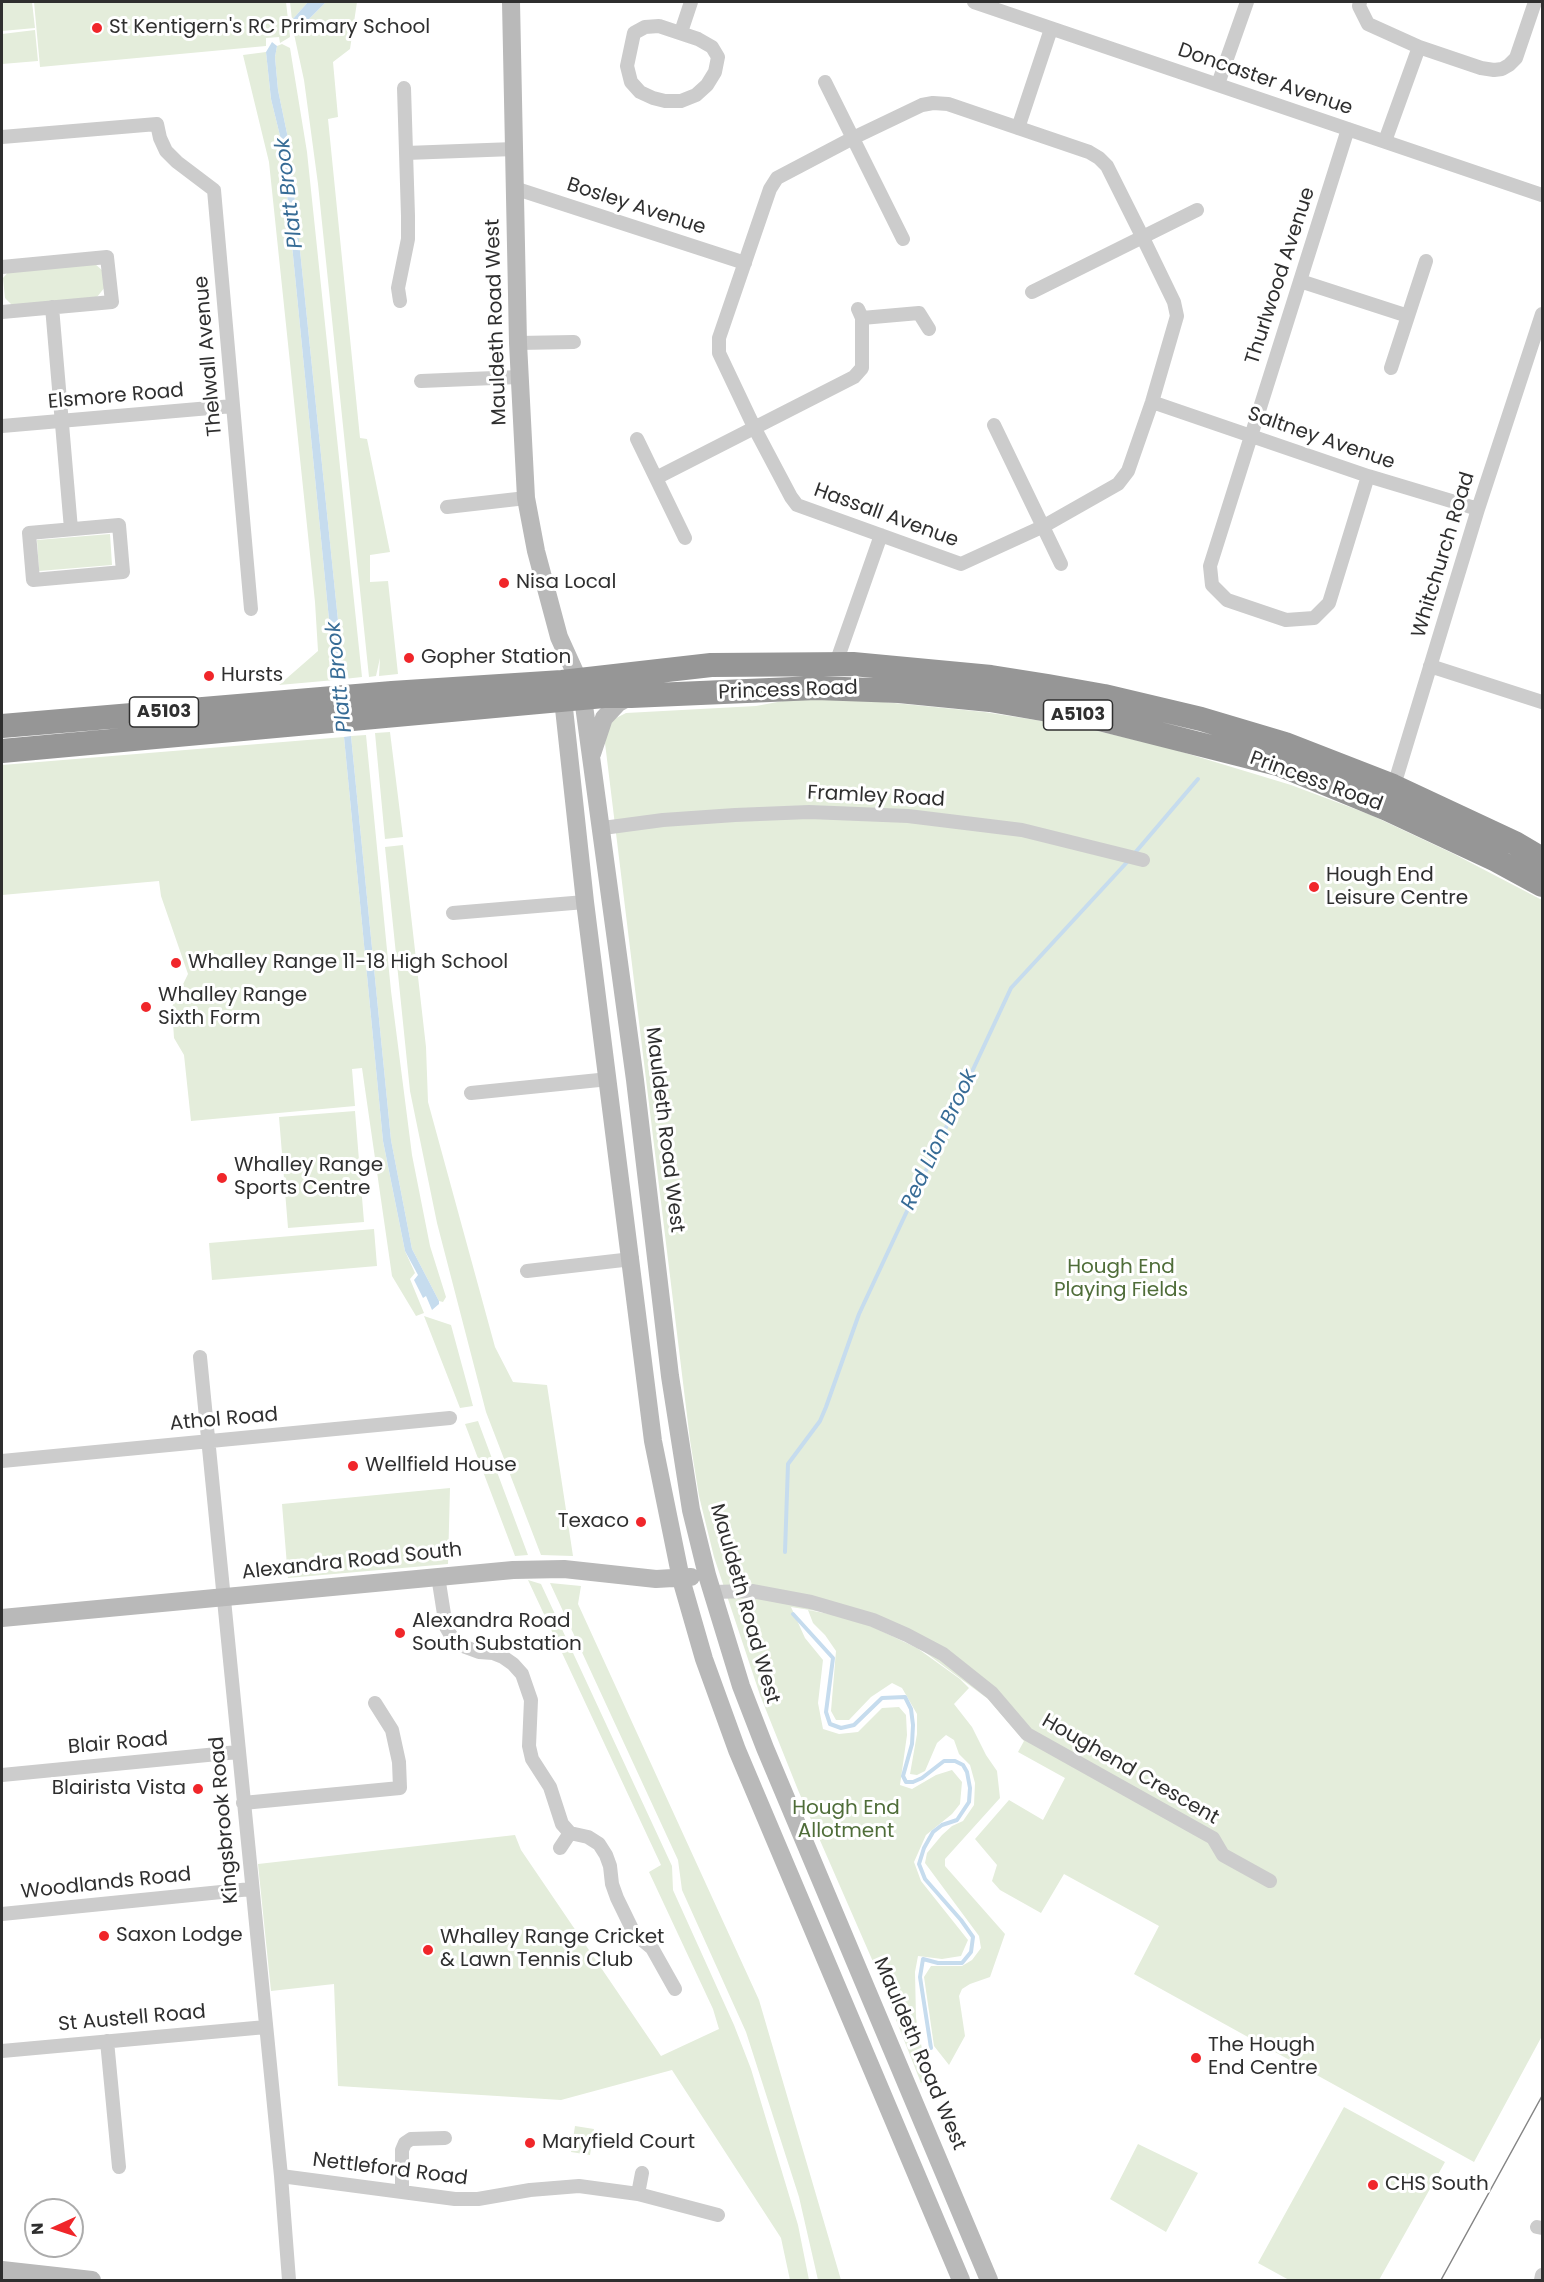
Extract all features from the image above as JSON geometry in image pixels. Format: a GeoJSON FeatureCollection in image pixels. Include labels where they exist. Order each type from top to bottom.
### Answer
{"type":"FeatureCollection","features":[{"type":"Feature","properties":{"kind":"highway","name":"Princess Road"},"geometry":{"type":"LineString","coordinates":[[2,726],[327,709],[571,690],[711,665],[836,663],[991,677],[1104,696],[1242,731],[1315,755],[1542,885]]}},
{"type":"Feature","properties":{"kind":"highway","name":"Princess Road"},"geometry":{"type":"LineString","coordinates":[[571,690],[604,696],[837,688],[899,691],[990,700],[1100,719],[1278,764],[1390,797],[1515,843],[1542,859]]}},
{"type":"Feature","properties":{"kind":"highway","name":"Princess Road"},"geometry":{"type":"LineString","coordinates":[[2,751],[327,709]]}},
{"type":"Feature","properties":{"kind":"street","name":"Mauldeth Road West"},"geometry":{"type":"LineString","coordinates":[[512,2],[518,344],[526,498],[536,551],[590,760],[639,1114],[670,1376],[691,1510],[741,1686],[989,2280]]}},
{"type":"Feature","properties":{"kind":"street"},"geometry":{"type":"LineString","coordinates":[[681,32],[691,2]]}},
{"type":"Feature","properties":{"kind":"street","name":"Doncaster Avenue"},"geometry":{"type":"LineString","coordinates":[[975,2],[1542,195]]}},
{"type":"Feature","properties":{"kind":"street"},"geometry":{"type":"LineString","coordinates":[[1218,84],[1247,2]]}},
{"type":"Feature","properties":{"kind":"street"},"geometry":{"type":"LineString","coordinates":[[1360,2],[1359,6],[1368,24],[1419,47],[1494,70],[1502,69],[1516,58],[1535,2]]}},
{"type":"Feature","properties":{"kind":"street"},"geometry":{"type":"LineString","coordinates":[[652,26],[681,32],[712,47],[718,57],[715,72],[707,85],[696,95],[681,101],[653,98],[640,92],[631,82],[627,66],[634,33],[652,26]]}},
{"type":"Feature","properties":{"kind":"street"},"geometry":{"type":"LineString","coordinates":[[1018,128],[1051,29]]}},
{"type":"Feature","properties":{"kind":"street"},"geometry":{"type":"LineString","coordinates":[[1385,141],[1419,47]]}},
{"type":"Feature","properties":{"kind":"street"},"geometry":{"type":"LineString","coordinates":[[825,82],[903,238]]}},
{"type":"Feature","properties":{"kind":"street"},"geometry":{"type":"LineString","coordinates":[[394,293],[408,239],[404,88]]}},
{"type":"Feature","properties":{"kind":"street","name":"Hassall Avenue"},"geometry":{"type":"LineString","coordinates":[[933,103],[948,104],[1089,152],[1107,166],[1174,302],[1177,316],[1152,402],[1128,471],[1118,484],[1044,526],[961,564],[797,505],[754,429],[719,353],[719,338],[770,189],[777,178],[853,138],[922,105],[933,103]]}},
{"type":"Feature","properties":{"kind":"street","name":"Thelwall Avenue"},"geometry":{"type":"LineString","coordinates":[[2,137],[157,124],[159,138],[166,151],[214,190],[251,609]]}},
{"type":"Feature","properties":{"kind":"street","name":"Thurlwood Avenue"},"geometry":{"type":"LineString","coordinates":[[1348,129],[1209,566],[1212,585],[1227,600],[1286,620],[1314,618],[1329,603],[1368,476]]}},
{"type":"Feature","properties":{"kind":"street"},"geometry":{"type":"LineString","coordinates":[[406,153],[514,149]]}},
{"type":"Feature","properties":{"kind":"street","name":"Bosley Avenue"},"geometry":{"type":"LineString","coordinates":[[514,188],[745,262]]}},
{"type":"Feature","properties":{"kind":"street"},"geometry":{"type":"LineString","coordinates":[[1032,292],[1197,210]]}},
{"type":"Feature","properties":{"kind":"street"},"geometry":{"type":"LineString","coordinates":[[2,267],[107,257],[112,302],[2,312]]}},
{"type":"Feature","properties":{"kind":"street"},"geometry":{"type":"LineString","coordinates":[[1391,368],[1426,261]]}},
{"type":"Feature","properties":{"kind":"street"},"geometry":{"type":"LineString","coordinates":[[1300,281],[1408,316]]}},
{"type":"Feature","properties":{"kind":"street"},"geometry":{"type":"LineString","coordinates":[[52,307],[71,530]]}},
{"type":"Feature","properties":{"kind":"street"},"geometry":{"type":"LineString","coordinates":[[656,478],[854,377],[862,368],[860,314],[919,313],[929,329]]}},
{"type":"Feature","properties":{"kind":"street","name":"Whitchurch Road"},"geometry":{"type":"LineString","coordinates":[[1390,797],[1478,510],[1542,314]]}},
{"type":"Feature","properties":{"kind":"street"},"geometry":{"type":"LineString","coordinates":[[518,344],[574,342]]}},
{"type":"Feature","properties":{"kind":"street"},"geometry":{"type":"LineString","coordinates":[[421,381],[519,377]]}},
{"type":"Feature","properties":{"kind":"street","name":"Saltney Avenue"},"geometry":{"type":"LineString","coordinates":[[1152,402],[1368,476],[1478,510]]}},
{"type":"Feature","properties":{"kind":"street","name":"Elsmore Road"},"geometry":{"type":"LineString","coordinates":[[2,426],[233,406]]}},
{"type":"Feature","properties":{"kind":"street"},"geometry":{"type":"LineString","coordinates":[[994,425],[1061,564]]}},
{"type":"Feature","properties":{"kind":"street"},"geometry":{"type":"LineString","coordinates":[[637,439],[685,538]]}},
{"type":"Feature","properties":{"kind":"street"},"geometry":{"type":"LineString","coordinates":[[447,507],[526,498]]}},
{"type":"Feature","properties":{"kind":"street"},"geometry":{"type":"LineString","coordinates":[[119,525],[123,572],[33,580],[29,533],[71,530],[119,525]]}},
{"type":"Feature","properties":{"kind":"street"},"geometry":{"type":"LineString","coordinates":[[836,663],[881,535]]}},
{"type":"Feature","properties":{"kind":"street"},"geometry":{"type":"LineString","coordinates":[[1430,666],[1542,702]]}},
{"type":"Feature","properties":{"kind":"street","name":"Mauldeth Road West"},"geometry":{"type":"LineString","coordinates":[[571,690],[585,902],[632,1259],[653,1441],[681,1579],[704,1659],[737,1750],[960,2280]]}},
{"type":"Feature","properties":{"kind":"street","name":"Mauldeth Road West"},"geometry":{"type":"LineString","coordinates":[[590,760],[604,718],[618,703],[631,696]]}},
{"type":"Feature","properties":{"kind":"street","name":"Framley Road"},"geometry":{"type":"LineString","coordinates":[[603,828],[663,820],[735,815],[808,812],[865,814],[939,819],[1022,830],[1143,860]]}},
{"type":"Feature","properties":{"kind":"street"},"geometry":{"type":"LineString","coordinates":[[453,913],[609,899]]}},
{"type":"Feature","properties":{"kind":"street"},"geometry":{"type":"LineString","coordinates":[[471,1093],[609,1079]]}},
{"type":"Feature","properties":{"kind":"street"},"geometry":{"type":"LineString","coordinates":[[527,1271],[632,1259]]}},
{"type":"Feature","properties":{"kind":"street","name":"Kingsbrook Road"},"geometry":{"type":"LineString","coordinates":[[200,1357],[281,2176],[289,2280]]}},
{"type":"Feature","properties":{"kind":"street","name":"Athol Road"},"geometry":{"type":"LineString","coordinates":[[2,1461],[450,1418]]}},
{"type":"Feature","properties":{"kind":"street","name":"Alexandra Road South"},"geometry":{"type":"LineString","coordinates":[[2,1618],[513,1570],[564,1569],[710,1583]]}},
{"type":"Feature","properties":{"kind":"street"},"geometry":{"type":"LineString","coordinates":[[438,1576],[446,1627],[453,1639],[460,1645],[479,1653],[493,1653],[503,1657],[522,1674],[531,1700],[529,1746],[532,1759],[550,1787],[562,1824],[570,1833],[588,1837],[603,1849],[610,1866],[612,1884],[617,1898],[634,1933],[652,1948],[675,1989]]}},
{"type":"Feature","properties":{"kind":"street","name":"Houghend Crescent"},"geometry":{"type":"LineString","coordinates":[[710,1583],[811,1602],[873,1620],[943,1654],[992,1693],[1027,1734],[1213,1838],[1223,1855],[1270,1881]]}},
{"type":"Feature","properties":{"kind":"street"},"geometry":{"type":"LineString","coordinates":[[243,1803],[400,1788],[399,1762],[392,1730],[375,1703]]}},
{"type":"Feature","properties":{"kind":"street","name":"Blair Road"},"geometry":{"type":"LineString","coordinates":[[2,1775],[238,1752]]}},
{"type":"Feature","properties":{"kind":"street"},"geometry":{"type":"LineString","coordinates":[[560,1848],[570,1833]]}},
{"type":"Feature","properties":{"kind":"street","name":"Woodlands Road"},"geometry":{"type":"LineString","coordinates":[[2,1914],[251,1889]]}},
{"type":"Feature","properties":{"kind":"street","name":"St Austell Road"},"geometry":{"type":"LineString","coordinates":[[2,2051],[266,2027]]}},
{"type":"Feature","properties":{"kind":"street"},"geometry":{"type":"LineString","coordinates":[[107,2041],[119,2167]]}},
{"type":"Feature","properties":{"kind":"street"},"geometry":{"type":"LineString","coordinates":[[402,2192],[402,2150],[405,2143],[411,2139],[445,2138]]}},
{"type":"Feature","properties":{"kind":"street"},"geometry":{"type":"LineString","coordinates":[[638,2194],[642,2173]]}},
{"type":"Feature","properties":{"kind":"street","name":"Nettleford Road"},"geometry":{"type":"LineString","coordinates":[[281,2176],[455,2199],[579,2186],[638,2194],[718,2215]]}},
{"type":"Feature","properties":{"kind":"street"},"geometry":{"type":"LineString","coordinates":[[2,2270],[92,2280]]}},
{"type":"Feature","properties":{"kind":"street"},"geometry":{"type":"LineString","coordinates":[[1541,2280],[1542,2275]]}},
{"type":"Feature","properties":{"kind":"green space"},"geometry":{"type":"Polygon","coordinates":[[[2,2],[32,2],[35,28],[2,31],[2,2]]]}},
{"type":"Feature","properties":{"kind":"green space","name":"St Kentigern's RC Primary School"},"geometry":{"type":"Polygon","coordinates":[[[34,2],[286,2],[290,37],[280,43],[279,37],[266,38],[266,46],[40,67],[34,2]]]}},
{"type":"Feature","properties":{"kind":"green space"},"geometry":{"type":"Polygon","coordinates":[[[290,2],[308,2],[292,20],[290,2]]]}},
{"type":"Feature","properties":{"kind":"green space"},"geometry":{"type":"Polygon","coordinates":[[[326,2],[357,2],[350,49],[333,62],[338,117],[328,119],[360,438],[367,439],[390,552],[370,555],[370,582],[388,581],[398,674],[379,676],[380,658],[376,676],[369,677],[318,184],[304,80],[294,34],[326,2]]]}},
{"type":"Feature","properties":{"kind":"green space"},"geometry":{"type":"Polygon","coordinates":[[[35,30],[38,61],[2,64],[2,34],[35,30]]]}},
{"type":"Feature","properties":{"kind":"green space"},"geometry":{"type":"Polygon","coordinates":[[[282,44],[290,48],[307,152],[362,677],[344,679],[289,143],[278,90],[275,57],[277,46],[282,44]]]}},
{"type":"Feature","properties":{"kind":"green space"},"geometry":{"type":"Polygon","coordinates":[[[266,52],[271,99],[282,144],[335,680],[279,685],[318,651],[315,602],[269,162],[243,55],[266,52]]]}},
{"type":"Feature","properties":{"kind":"green space"},"geometry":{"type":"Polygon","coordinates":[[[94,263],[103,271],[105,287],[97,297],[12,305],[5,298],[3,278],[10,270],[94,263]]]}},
{"type":"Feature","properties":{"kind":"green space"},"geometry":{"type":"Polygon","coordinates":[[[110,534],[112,565],[39,571],[37,540],[110,534]]]}},
{"type":"Feature","properties":{"kind":"green space","name":"Hough End Playing Fields"},"geometry":{"type":"Polygon","coordinates":[[[813,699],[874,701],[984,712],[1081,727],[1169,748],[1291,785],[1371,815],[1454,854],[1542,900],[1542,2036],[1474,2162],[1134,1974],[1159,1926],[1064,1874],[1041,1913],[1000,1890],[992,1881],[997,1865],[975,1839],[1009,1800],[1043,1820],[1065,1778],[1018,1752],[1024,1741],[988,1699],[918,1647],[870,1624],[842,1615],[791,1607],[805,1638],[823,1660],[818,1703],[823,1729],[839,1734],[858,1732],[882,1708],[899,1707],[906,1715],[907,1735],[900,1785],[912,1789],[936,1775],[952,1770],[962,1782],[960,1804],[952,1814],[926,1835],[914,1862],[921,1881],[968,1940],[961,1956],[942,1959],[918,1956],[915,1972],[916,2018],[923,2054],[931,2077],[921,2083],[874,1964],[798,1790],[760,1695],[714,1557],[699,1496],[690,1440],[605,743],[607,730],[614,719],[626,713],[756,706],[813,699]]]}},
{"type":"Feature","properties":{"kind":"green space"},"geometry":{"type":"Polygon","coordinates":[[[390,732],[403,837],[385,839],[375,733],[390,732]]]}},
{"type":"Feature","properties":{"kind":"green space"},"geometry":{"type":"Polygon","coordinates":[[[366,735],[391,991],[412,1155],[430,1246],[446,1297],[443,1302],[439,1301],[412,1249],[391,1140],[351,736],[366,735]]]}},
{"type":"Feature","properties":{"kind":"green space"},"geometry":{"type":"Polygon","coordinates":[[[344,737],[383,1141],[405,1251],[415,1273],[410,1279],[424,1313],[416,1316],[392,1276],[362,1068],[352,1069],[355,1106],[191,1121],[184,1055],[174,1038],[172,1007],[188,974],[161,896],[159,881],[2,895],[2,765],[344,737]]]}},
{"type":"Feature","properties":{"kind":"green space"},"geometry":{"type":"Polygon","coordinates":[[[403,845],[426,1047],[428,1102],[495,1347],[513,1382],[547,1385],[573,1556],[541,1555],[486,1412],[437,1223],[410,1091],[385,847],[403,845]]]}},
{"type":"Feature","properties":{"kind":"green space"},"geometry":{"type":"Polygon","coordinates":[[[355,1111],[364,1222],[288,1228],[279,1117],[355,1111]]]}},
{"type":"Feature","properties":{"kind":"green space"},"geometry":{"type":"Polygon","coordinates":[[[374,1229],[377,1266],[212,1280],[209,1243],[374,1229]]]}},
{"type":"Feature","properties":{"kind":"green space"},"geometry":{"type":"Polygon","coordinates":[[[424,1316],[451,1325],[473,1406],[460,1408],[424,1316]]]}},
{"type":"Feature","properties":{"kind":"green space"},"geometry":{"type":"Polygon","coordinates":[[[478,1421],[528,1555],[515,1556],[465,1424],[478,1421]]]}},
{"type":"Feature","properties":{"kind":"green space"},"geometry":{"type":"Polygon","coordinates":[[[450,1488],[448,1564],[288,1578],[282,1504],[450,1488]]]}},
{"type":"Feature","properties":{"kind":"green space","name":"Whalley Range Cricket & Lawn Tennis Club"},"geometry":{"type":"Polygon","coordinates":[[[528,1580],[541,1584],[672,1866],[673,1890],[734,2025],[751,2069],[798,2225],[809,2280],[790,2280],[781,2238],[672,2070],[561,2100],[338,2086],[334,1984],[271,1991],[258,1864],[515,1835],[521,1850],[661,2056],[719,2029],[713,2009],[649,1872],[661,1865],[528,1580]]]}},
{"type":"Feature","properties":{"kind":"green space"},"geometry":{"type":"Polygon","coordinates":[[[550,1583],[581,1586],[578,1604],[759,2000],[841,2280],[818,2280],[799,2197],[746,2032],[682,1890],[678,1860],[550,1583]]]}},
{"type":"Feature","properties":{"kind":"green space"},"geometry":{"type":"Polygon","coordinates":[[[808,1610],[840,1616],[869,1625],[917,1648],[960,1679],[969,1688],[954,1704],[972,1727],[997,1771],[1000,1798],[945,1859],[945,1866],[1005,1934],[990,1977],[970,1984],[962,1989],[959,1996],[965,2036],[949,2065],[934,2046],[924,1977],[931,1966],[962,1966],[972,1960],[981,1948],[979,1936],[925,1863],[927,1853],[942,1835],[952,1826],[963,1821],[974,1805],[975,1783],[970,1765],[959,1754],[954,1740],[946,1735],[937,1743],[925,1771],[917,1775],[910,1774],[917,1734],[917,1714],[902,1688],[892,1683],[871,1697],[849,1720],[836,1720],[831,1711],[836,1651],[813,1623],[808,1610]]]}},
{"type":"Feature","properties":{"kind":"green space","name":"CHS South"},"geometry":{"type":"Polygon","coordinates":[[[1344,2107],[1445,2162],[1379,2280],[1289,2280],[1258,2263],[1344,2107]]]}},
{"type":"Feature","properties":{"kind":"green space"},"geometry":{"type":"Polygon","coordinates":[[[575,2126],[594,2129],[590,2155],[571,2152],[575,2126]]]}},
{"type":"Feature","properties":{"kind":"green space"},"geometry":{"type":"Polygon","coordinates":[[[1138,2144],[1198,2173],[1166,2232],[1110,2199],[1138,2144]]]}},
{"type":"Feature","properties":{"kind":"water"},"geometry":{"type":"Polygon","coordinates":[[[308,2],[326,2],[306,22],[296,23],[292,20],[308,2]]]}},
{"type":"Feature","properties":{"kind":"water","name":"Platt Brook"},"geometry":{"type":"Polygon","coordinates":[[[272,42],[277,46],[275,57],[278,90],[289,143],[344,679],[335,680],[282,144],[271,99],[266,52],[272,42]]]}},
{"type":"Feature","properties":{"kind":"water"},"geometry":{"type":"Polygon","coordinates":[[[351,736],[391,1140],[412,1249],[439,1301],[439,1304],[432,1310],[426,1296],[423,1298],[414,1280],[418,1275],[405,1251],[383,1141],[344,737],[351,736]]]}},
{"type":"Feature","properties":{"kind":"waterway","name":"Red Lion Brook"},"geometry":{"type":"LineString","coordinates":[[1134,854],[1198,779]]}},
{"type":"Feature","properties":{"kind":"waterway","name":"Red Lion Brook"},"geometry":{"type":"LineString","coordinates":[[785,1552],[788,1464],[820,1421],[859,1314],[1011,988],[1129,860]]}},
{"type":"Feature","properties":{"kind":"waterway"},"geometry":{"type":"LineString","coordinates":[[793,1614],[833,1658],[826,1712],[830,1724],[841,1728],[854,1725],[882,1698],[905,1697],[911,1709],[913,1725],[912,1744],[903,1776],[906,1782],[922,1778],[944,1761],[955,1761],[963,1765],[967,1772],[970,1788],[969,1802],[957,1820],[942,1825],[933,1832],[924,1848],[919,1864],[925,1879],[973,1937],[971,1952],[962,1963],[938,1963],[923,1959],[920,1977],[931,2048]]}},
{"type":"Feature","properties":{"kind":"tram line"},"geometry":{"type":"LineString","coordinates":[[1441,2280],[1542,2096]]}},
{"type":"Feature","properties":{"kind":"place","name":"St Kentigern's RC Primary School"},"geometry":{"type":"Point","coordinates":[97,28]}},
{"type":"Feature","properties":{"kind":"place","name":"Nisa Local"},"geometry":{"type":"Point","coordinates":[504,583]}},
{"type":"Feature","properties":{"kind":"place","name":"Gopher Station"},"geometry":{"type":"Point","coordinates":[409,658]}},
{"type":"Feature","properties":{"kind":"place","name":"Hursts"},"geometry":{"type":"Point","coordinates":[209,676]}},
{"type":"Feature","properties":{"kind":"place","name":"Hough End Leisure Centre"},"geometry":{"type":"Point","coordinates":[1314,887]}},
{"type":"Feature","properties":{"kind":"place","name":"Whalley Range 11-18 High School"},"geometry":{"type":"Point","coordinates":[176,963]}},
{"type":"Feature","properties":{"kind":"place","name":"Whalley Range Sixth Form"},"geometry":{"type":"Point","coordinates":[146,1007]}},
{"type":"Feature","properties":{"kind":"place","name":"Whalley Range Sports Centre"},"geometry":{"type":"Point","coordinates":[222,1178]}},
{"type":"Feature","properties":{"kind":"place","name":"Wellfield House"},"geometry":{"type":"Point","coordinates":[353,1466]}},
{"type":"Feature","properties":{"kind":"place","name":"Texaco"},"geometry":{"type":"Point","coordinates":[641,1522]}},
{"type":"Feature","properties":{"kind":"place","name":"Alexandra Road South Substation"},"geometry":{"type":"Point","coordinates":[400,1633]}},
{"type":"Feature","properties":{"kind":"place","name":"Blairista Vista"},"geometry":{"type":"Point","coordinates":[198,1789]}},
{"type":"Feature","properties":{"kind":"place","name":"Saxon Lodge"},"geometry":{"type":"Point","coordinates":[104,1936]}},
{"type":"Feature","properties":{"kind":"place","name":"Whalley Range Cricket & Lawn Tennis Club"},"geometry":{"type":"Point","coordinates":[428,1950]}},
{"type":"Feature","properties":{"kind":"place","name":"The Hough End Centre"},"geometry":{"type":"Point","coordinates":[1196,2058]}},
{"type":"Feature","properties":{"kind":"place","name":"Maryfield Court"},"geometry":{"type":"Point","coordinates":[530,2143]}},
{"type":"Feature","properties":{"kind":"place","name":"CHS South"},"geometry":{"type":"Point","coordinates":[1373,2185]}},
{"type":"Feature","properties":{"kind":"park label","name":"Hough End Allotment"},"geometry":{"type":"Point","coordinates":[846,1820]}}]}
